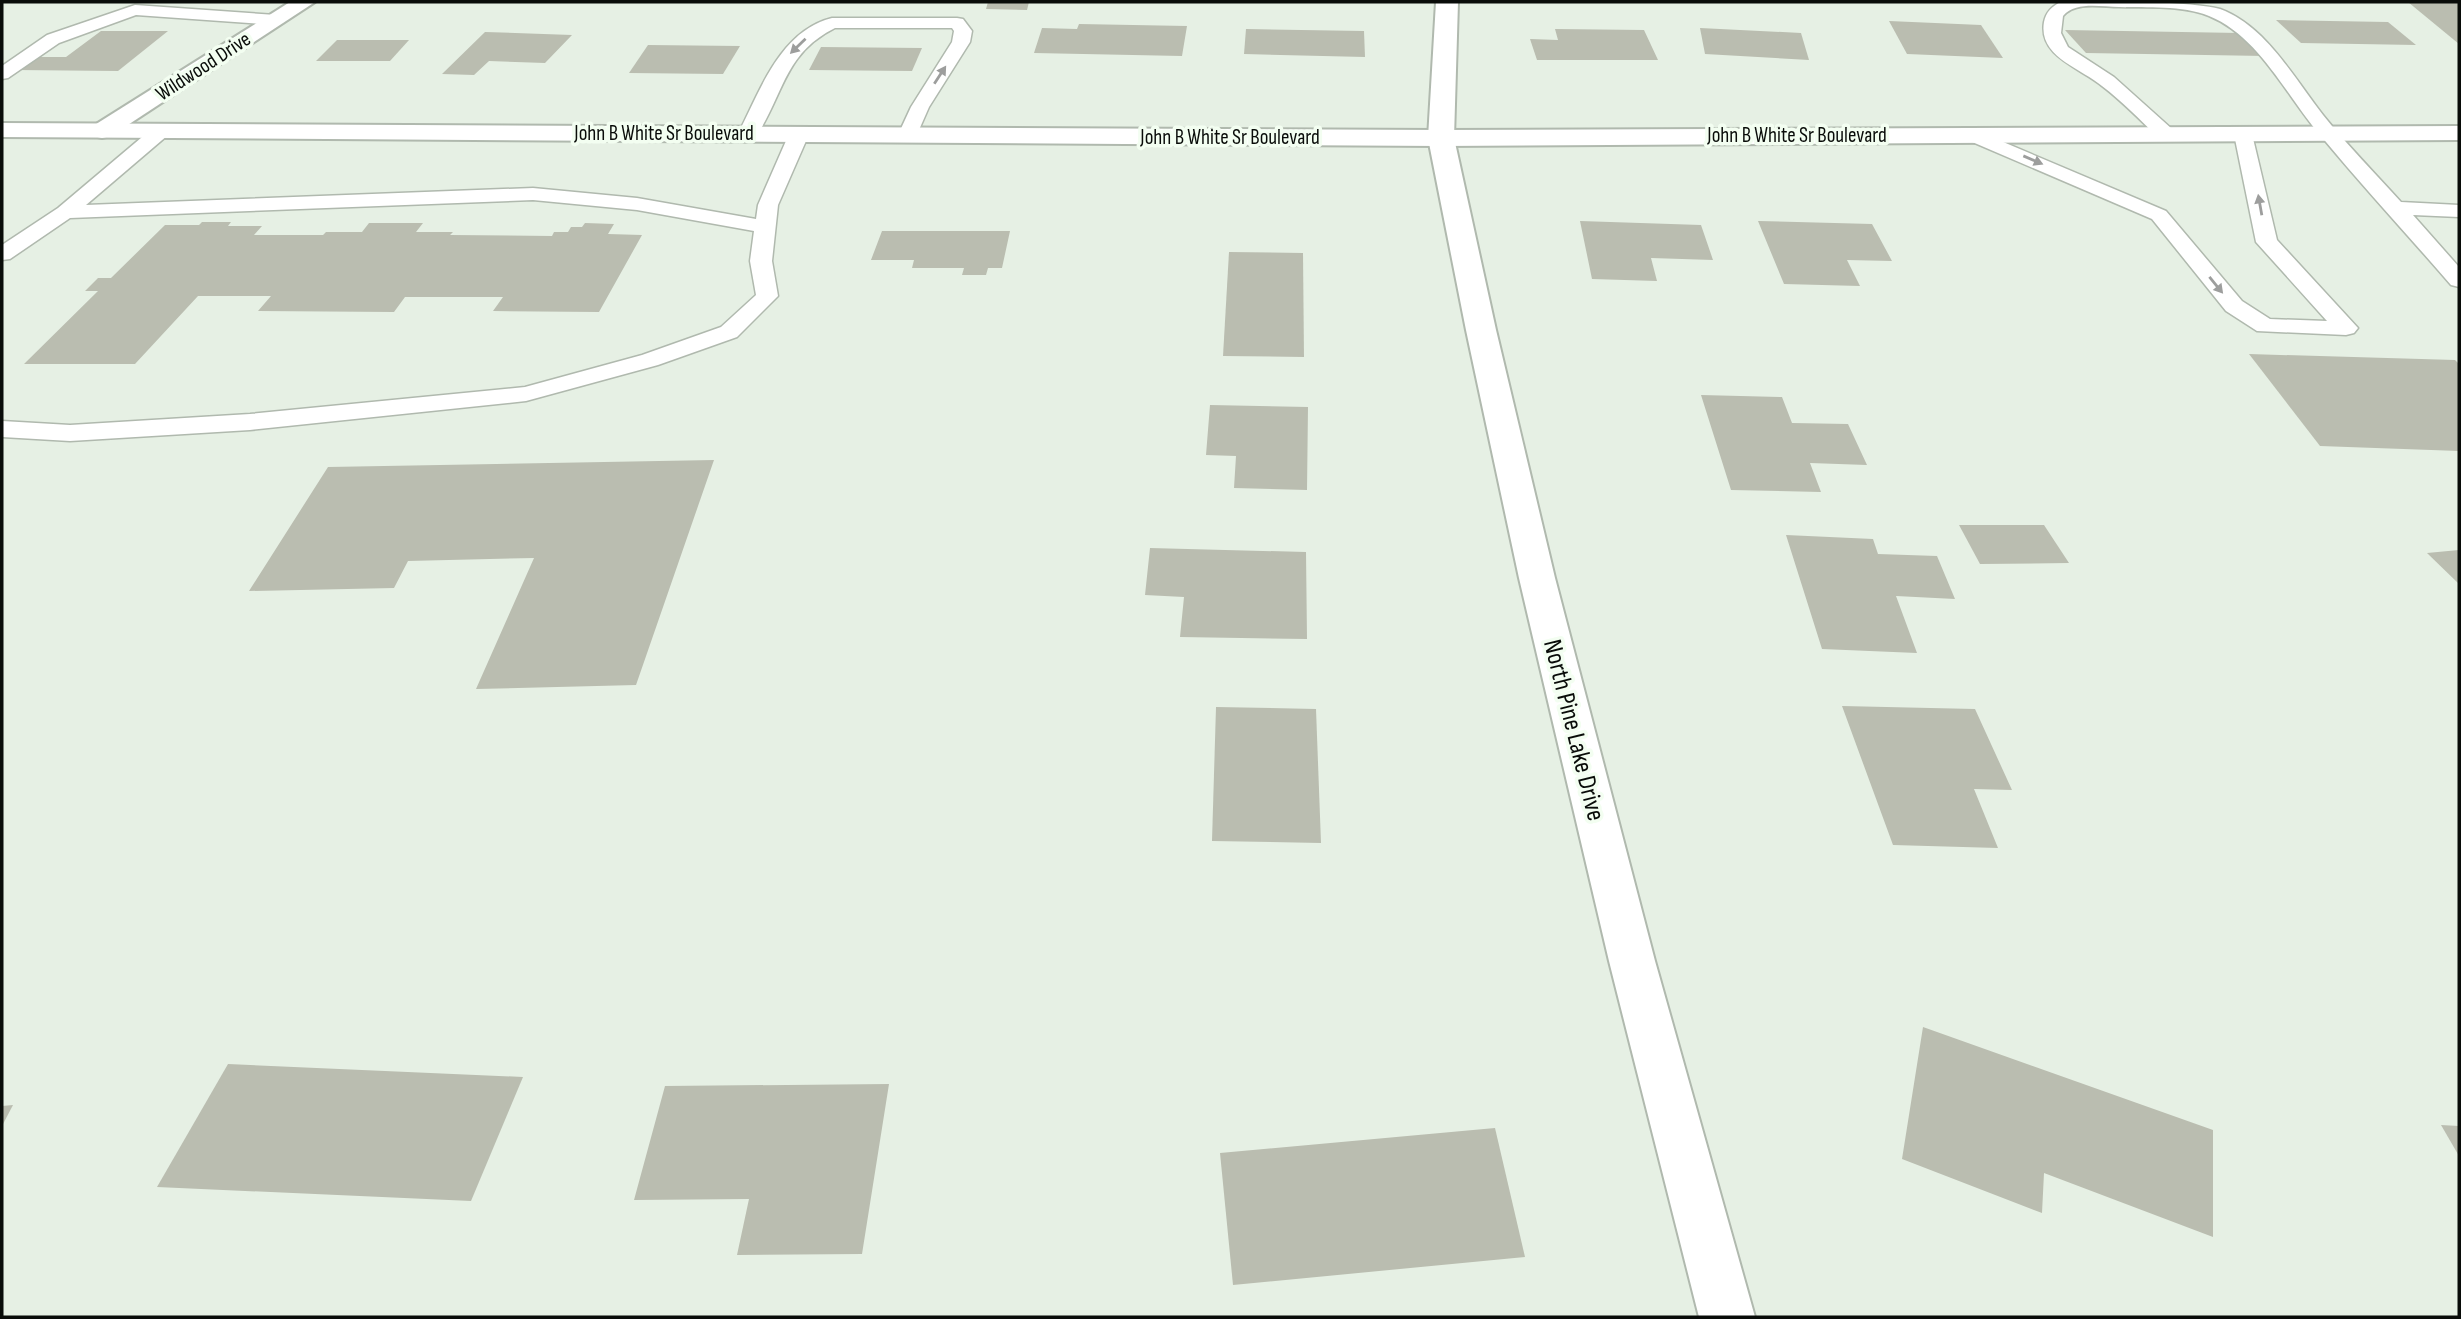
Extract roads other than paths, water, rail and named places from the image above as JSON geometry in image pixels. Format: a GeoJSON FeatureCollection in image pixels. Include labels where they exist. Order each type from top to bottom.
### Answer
{"type":"FeatureCollection","features":[{"type":"Feature","properties":{"kind":"main road","name":"Wildwood Drive"},"geometry":{"type":"LineString","coordinates":[[102,131],[304,2]]}},
{"type":"Feature","properties":{"kind":"main road","name":"North Pine Lake Drive"},"geometry":{"type":"LineString","coordinates":[[1447,2],[1441,138],[1481,330],[1541,591],[1632,961],[1727,1317]]}},
{"type":"Feature","properties":{"kind":"main road","name":"John B White Sr Boulevard"},"geometry":{"type":"LineString","coordinates":[[2,130],[1441,138],[2459,133]]}},
{"type":"Feature","properties":{"kind":"lane"},"geometry":{"type":"LineString","coordinates":[[2082,2],[2065,5],[2055,12],[2052,25],[2054,41],[2064,53],[2104,78],[2165,133]]}},
{"type":"Feature","properties":{"kind":"lane"},"geometry":{"type":"LineString","coordinates":[[2090,2],[2173,4],[2217,13],[2240,29],[2272,62],[2328,134],[2459,279]]}},
{"type":"Feature","properties":{"kind":"lane"},"geometry":{"type":"LineString","coordinates":[[2,74],[53,39],[142,6],[276,20]]}},
{"type":"Feature","properties":{"kind":"lane"},"geometry":{"type":"LineString","coordinates":[[748,134],[787,57],[812,33],[832,23],[957,23],[963,31],[961,42],[920,107],[908,135]]}},
{"type":"Feature","properties":{"kind":"lane"},"geometry":{"type":"LineString","coordinates":[[50,57],[66,45],[53,39]]}},
{"type":"Feature","properties":{"kind":"lane"},"geometry":{"type":"LineString","coordinates":[[2,86],[19,81],[33,71]]}},
{"type":"Feature","properties":{"kind":"lane"},"geometry":{"type":"LineString","coordinates":[[2,254],[65,212],[161,131]]}},
{"type":"Feature","properties":{"kind":"lane"},"geometry":{"type":"LineString","coordinates":[[2,429],[70,433],[250,422],[526,394],[650,360],[729,332],[767,296],[761,261],[768,205],[799,134]]}},
{"type":"Feature","properties":{"kind":"lane"},"geometry":{"type":"LineString","coordinates":[[1970,134],[2160,215],[2234,306],[2265,326],[2346,328],[2267,242],[2244,134]]}},
{"type":"Feature","properties":{"kind":"lane"},"geometry":{"type":"LineString","coordinates":[[65,212],[369,198],[533,194],[637,204],[765,228]]}},
{"type":"Feature","properties":{"kind":"lane"},"geometry":{"type":"LineString","coordinates":[[2397,208],[2459,211]]}}]}
